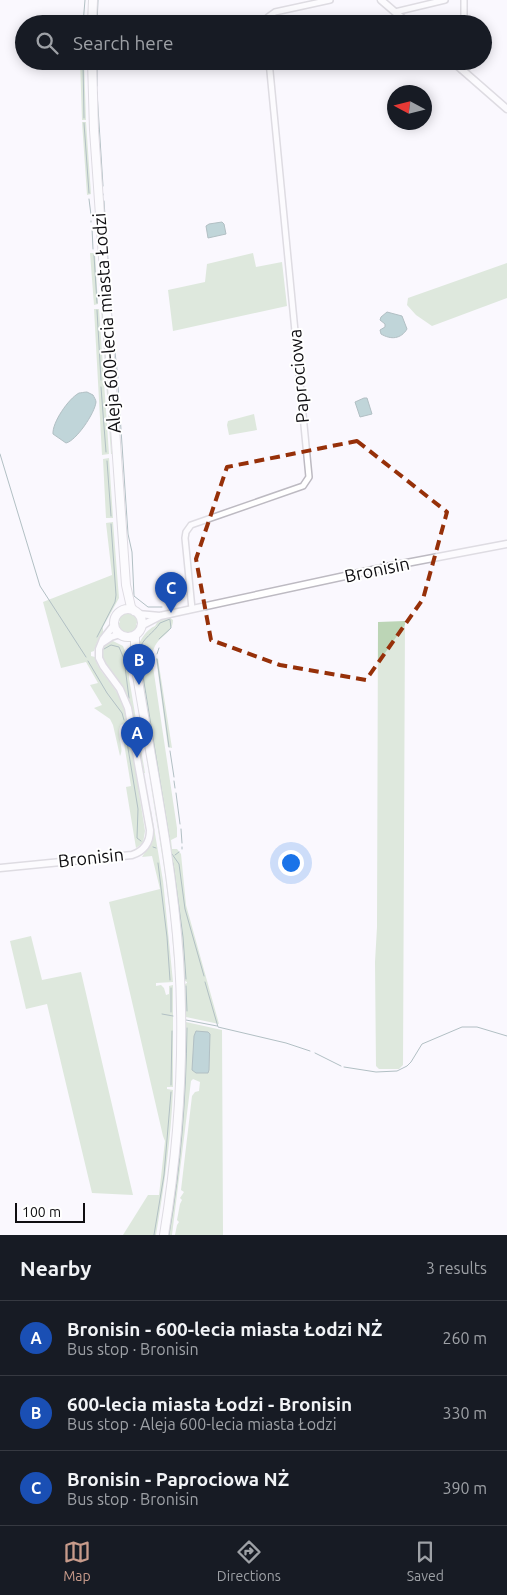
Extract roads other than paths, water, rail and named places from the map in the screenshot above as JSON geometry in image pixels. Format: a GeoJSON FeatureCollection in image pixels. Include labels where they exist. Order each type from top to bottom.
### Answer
{"type":"FeatureCollection","features":[{"type":"Feature","properties":{"kind":"main road"},"geometry":{"type":"LineString","coordinates":[[92,15],[93,0]]}},
{"type":"Feature","properties":{"kind":"main road","name":"Aleja 600-lecia miasta Łodzi"},"geometry":{"type":"LineString","coordinates":[[92,70],[94,130],[126,585],[131,607],[136,613]]}},
{"type":"Feature","properties":{"kind":"main road","name":"Aleja 600-lecia miasta Łodzi"},"geometry":{"type":"LineString","coordinates":[[122,611],[126,585]]}},
{"type":"Feature","properties":{"kind":"main road"},"geometry":{"type":"LineString","coordinates":[[135,663],[122,636],[114,625],[115,618],[122,611],[136,613],[141,619],[142,626],[135,635],[135,663],[170,874],[177,935],[181,1048],[179,1113],[173,1176],[164,1235]]}},
{"type":"Feature","properties":{"kind":"main road"},"geometry":{"type":"LineString","coordinates":[[122,636],[135,635]]}},
{"type":"Feature","properties":{"kind":"street"},"geometry":{"type":"LineString","coordinates":[[272,15],[275,12],[330,0]]}},
{"type":"Feature","properties":{"kind":"street"},"geometry":{"type":"LineString","coordinates":[[381,0],[398,15]]}},
{"type":"Feature","properties":{"kind":"street"},"geometry":{"type":"LineString","coordinates":[[395,12],[445,0]]}},
{"type":"Feature","properties":{"kind":"street"},"geometry":{"type":"LineString","coordinates":[[464,0],[464,15]]}},
{"type":"Feature","properties":{"kind":"street","name":"Paprociowa"},"geometry":{"type":"LineString","coordinates":[[192,609],[185,538],[186,532],[192,525],[303,486],[309,477],[270,70]]}},
{"type":"Feature","properties":{"kind":"street"},"geometry":{"type":"LineString","coordinates":[[462,70],[507,109]]}},
{"type":"Feature","properties":{"kind":"street","name":"Bronisin"},"geometry":{"type":"LineString","coordinates":[[142,626],[160,616],[396,565],[507,544]]}},
{"type":"Feature","properties":{"kind":"street","name":"Bronisin"},"geometry":{"type":"LineString","coordinates":[[136,613],[160,616]]}},
{"type":"Feature","properties":{"kind":"street"},"geometry":{"type":"LineString","coordinates":[[101,643],[114,625]]}},
{"type":"Feature","properties":{"kind":"street"},"geometry":{"type":"LineString","coordinates":[[101,643],[111,637],[122,636]]}},
{"type":"Feature","properties":{"kind":"street","name":"Bronisin"},"geometry":{"type":"LineString","coordinates":[[0,868],[132,855],[142,850],[148,843],[150,830],[129,712],[120,689],[100,660],[99,651],[101,643]]}},
{"type":"Feature","properties":{"kind":"water"},"geometry":{"type":"Polygon","coordinates":[[[222,222],[226,234],[208,238],[206,226],[222,222]]]}},
{"type":"Feature","properties":{"kind":"water"},"geometry":{"type":"Polygon","coordinates":[[[387,312],[402,316],[407,329],[399,337],[392,338],[381,334],[380,330],[385,327],[385,324],[380,320],[387,312]]]}},
{"type":"Feature","properties":{"kind":"water"},"geometry":{"type":"Polygon","coordinates":[[[87,392],[93,395],[96,402],[95,407],[80,432],[66,443],[53,434],[55,424],[70,400],[79,393],[87,392]]]}},
{"type":"Feature","properties":{"kind":"water"},"geometry":{"type":"Polygon","coordinates":[[[367,398],[372,414],[360,417],[355,402],[367,398]]]}},
{"type":"Feature","properties":{"kind":"water"},"geometry":{"type":"Polygon","coordinates":[[[196,1031],[208,1032],[210,1034],[208,1073],[196,1073],[192,1070],[196,1031]]]}},
{"type":"Feature","properties":{"kind":"waterway"},"geometry":{"type":"LineString","coordinates":[[84,15],[85,0]]}},
{"type":"Feature","properties":{"kind":"waterway"},"geometry":{"type":"LineString","coordinates":[[97,15],[98,0]]}},
{"type":"Feature","properties":{"kind":"waterway"},"geometry":{"type":"LineString","coordinates":[[83,70],[84,118]]}},
{"type":"Feature","properties":{"kind":"waterway"},"geometry":{"type":"LineString","coordinates":[[97,70],[97,86]]}},
{"type":"Feature","properties":{"kind":"waterway"},"geometry":{"type":"LineString","coordinates":[[97,92],[103,186]]}},
{"type":"Feature","properties":{"kind":"waterway"},"geometry":{"type":"LineString","coordinates":[[84,123],[89,193]]}},
{"type":"Feature","properties":{"kind":"waterway"},"geometry":{"type":"LineString","coordinates":[[89,199],[91,215]]}},
{"type":"Feature","properties":{"kind":"waterway"},"geometry":{"type":"LineString","coordinates":[[104,201],[113,335],[118,378]]}},
{"type":"Feature","properties":{"kind":"waterway"},"geometry":{"type":"LineString","coordinates":[[92,228],[93,249]]}},
{"type":"Feature","properties":{"kind":"waterway"},"geometry":{"type":"LineString","coordinates":[[94,255],[97,303]]}},
{"type":"Feature","properties":{"kind":"waterway"},"geometry":{"type":"LineString","coordinates":[[97,310],[101,380]]}},
{"type":"Feature","properties":{"kind":"waterway"},"geometry":{"type":"LineString","coordinates":[[118,385],[134,596],[148,607],[162,607]]}},
{"type":"Feature","properties":{"kind":"waterway"},"geometry":{"type":"LineString","coordinates":[[101,387],[106,452]]}},
{"type":"Feature","properties":{"kind":"waterway"},"geometry":{"type":"LineString","coordinates":[[0,454],[40,586],[86,657]]}},
{"type":"Feature","properties":{"kind":"waterway"},"geometry":{"type":"LineString","coordinates":[[107,461],[111,516]]}},
{"type":"Feature","properties":{"kind":"waterway"},"geometry":{"type":"LineString","coordinates":[[97,637],[115,602],[116,595],[111,524]]}},
{"type":"Feature","properties":{"kind":"waterway"},"geometry":{"type":"LineString","coordinates":[[169,837],[139,651],[145,639],[160,623],[170,619]]}},
{"type":"Feature","properties":{"kind":"waterway"},"geometry":{"type":"LineString","coordinates":[[159,639],[171,628],[170,620]]}},
{"type":"Feature","properties":{"kind":"waterway"},"geometry":{"type":"LineString","coordinates":[[104,649],[111,645],[119,647],[124,659],[129,698]]}},
{"type":"Feature","properties":{"kind":"waterway"},"geometry":{"type":"LineString","coordinates":[[157,654],[159,648]]}},
{"type":"Feature","properties":{"kind":"waterway"},"geometry":{"type":"LineString","coordinates":[[157,659],[169,747]]}},
{"type":"Feature","properties":{"kind":"waterway"},"geometry":{"type":"LineString","coordinates":[[88,661],[107,693],[122,713],[124,720]]}},
{"type":"Feature","properties":{"kind":"waterway"},"geometry":{"type":"LineString","coordinates":[[125,730],[138,809],[137,838],[141,841]]}},
{"type":"Feature","properties":{"kind":"waterway"},"geometry":{"type":"LineString","coordinates":[[170,751],[174,777]]}},
{"type":"Feature","properties":{"kind":"waterway"},"geometry":{"type":"LineString","coordinates":[[174,781],[175,788]]}},
{"type":"Feature","properties":{"kind":"waterway"},"geometry":{"type":"LineString","coordinates":[[176,793],[180,824]]}},
{"type":"Feature","properties":{"kind":"waterway"},"geometry":{"type":"LineString","coordinates":[[181,829],[182,843]]}},
{"type":"Feature","properties":{"kind":"waterway"},"geometry":{"type":"LineString","coordinates":[[175,855],[179,852]]}},
{"type":"Feature","properties":{"kind":"waterway"},"geometry":{"type":"LineString","coordinates":[[104,854],[115,853]]}},
{"type":"Feature","properties":{"kind":"waterway"},"geometry":{"type":"LineString","coordinates":[[172,854],[179,864],[185,909],[204,976]]}},
{"type":"Feature","properties":{"kind":"waterway"},"geometry":{"type":"LineString","coordinates":[[82,857],[92,856]]}},
{"type":"Feature","properties":{"kind":"waterway"},"geometry":{"type":"LineString","coordinates":[[158,863],[170,980]]}},
{"type":"Feature","properties":{"kind":"waterway"},"geometry":{"type":"LineString","coordinates":[[173,863],[183,937],[186,979]]}},
{"type":"Feature","properties":{"kind":"waterway"},"geometry":{"type":"LineString","coordinates":[[2,865],[12,864]]}},
{"type":"Feature","properties":{"kind":"waterway"},"geometry":{"type":"LineString","coordinates":[[205,982],[218,1027],[286,1043],[310,1051]]}},
{"type":"Feature","properties":{"kind":"waterway"},"geometry":{"type":"LineString","coordinates":[[186,986],[187,1011]]}},
{"type":"Feature","properties":{"kind":"waterway"},"geometry":{"type":"LineString","coordinates":[[171,988],[171,1012]]}},
{"type":"Feature","properties":{"kind":"waterway"},"geometry":{"type":"LineString","coordinates":[[162,1014],[173,1016]]}},
{"type":"Feature","properties":{"kind":"waterway"},"geometry":{"type":"LineString","coordinates":[[186,1020],[217,1026]]}},
{"type":"Feature","properties":{"kind":"waterway"},"geometry":{"type":"LineString","coordinates":[[344,1067],[376,1072],[397,1071],[411,1062],[422,1044],[462,1027],[477,1027],[507,1036]]}},
{"type":"Feature","properties":{"kind":"waterway"},"geometry":{"type":"LineString","coordinates":[[169,1235],[182,1132],[187,1028]]}},
{"type":"Feature","properties":{"kind":"waterway"},"geometry":{"type":"LineString","coordinates":[[171,1085],[172,1031]]}},
{"type":"Feature","properties":{"kind":"waterway"},"geometry":{"type":"LineString","coordinates":[[315,1053],[341,1066]]}},
{"type":"Feature","properties":{"kind":"waterway"},"geometry":{"type":"LineString","coordinates":[[154,1235],[164,1175],[171,1092]]}},
{"type":"Feature","properties":{"kind":"place","name":"Bronisin - Paprociowa NŻ"},"geometry":{"type":"Point","coordinates":[171,613]}},
{"type":"Feature","properties":{"kind":"place","name":"600-lecia miasta Łodzi - Bronisin"},"geometry":{"type":"Point","coordinates":[139,685]}},
{"type":"Feature","properties":{"kind":"place","name":"Bronisin - 600-lecia miasta Łodzi NŻ"},"geometry":{"type":"Point","coordinates":[137,758]}}]}
